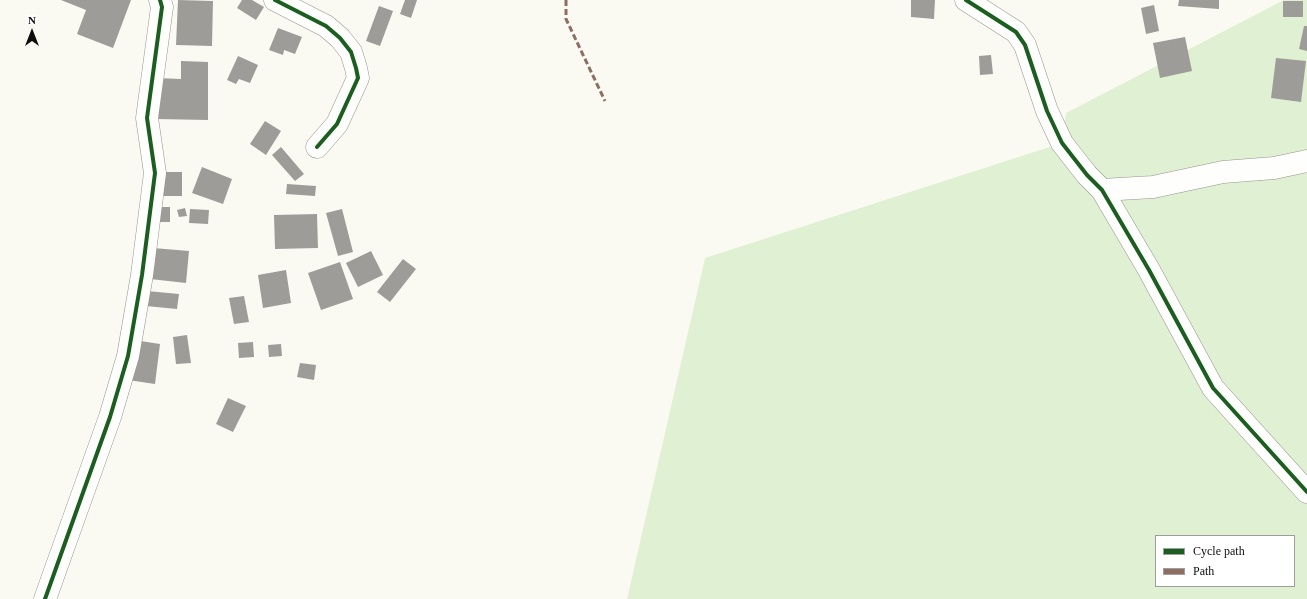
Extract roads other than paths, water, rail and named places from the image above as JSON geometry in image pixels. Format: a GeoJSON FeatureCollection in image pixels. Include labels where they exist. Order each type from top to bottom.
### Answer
{"type":"FeatureCollection","features":[{"type":"Feature","properties":{"kind":"street"},"geometry":{"type":"LineString","coordinates":[[45,599],[110,417],[128,356],[142,275],[155,173],[147,118],[162,7],[160,0]]}},
{"type":"Feature","properties":{"kind":"street"},"geometry":{"type":"LineString","coordinates":[[275,0],[326,26],[340,38],[351,52],[356,68],[358,78],[337,124],[317,147]]}},
{"type":"Feature","properties":{"kind":"street"},"geometry":{"type":"LineString","coordinates":[[966,0],[1016,32],[1025,45],[1047,111],[1062,143],[1087,175],[1102,190],[1149,270],[1213,388],[1307,492]]}},
{"type":"Feature","properties":{"kind":"street"},"geometry":{"type":"LineString","coordinates":[[1102,190],[1152,187],[1223,172],[1274,168],[1307,161]]}}]}
